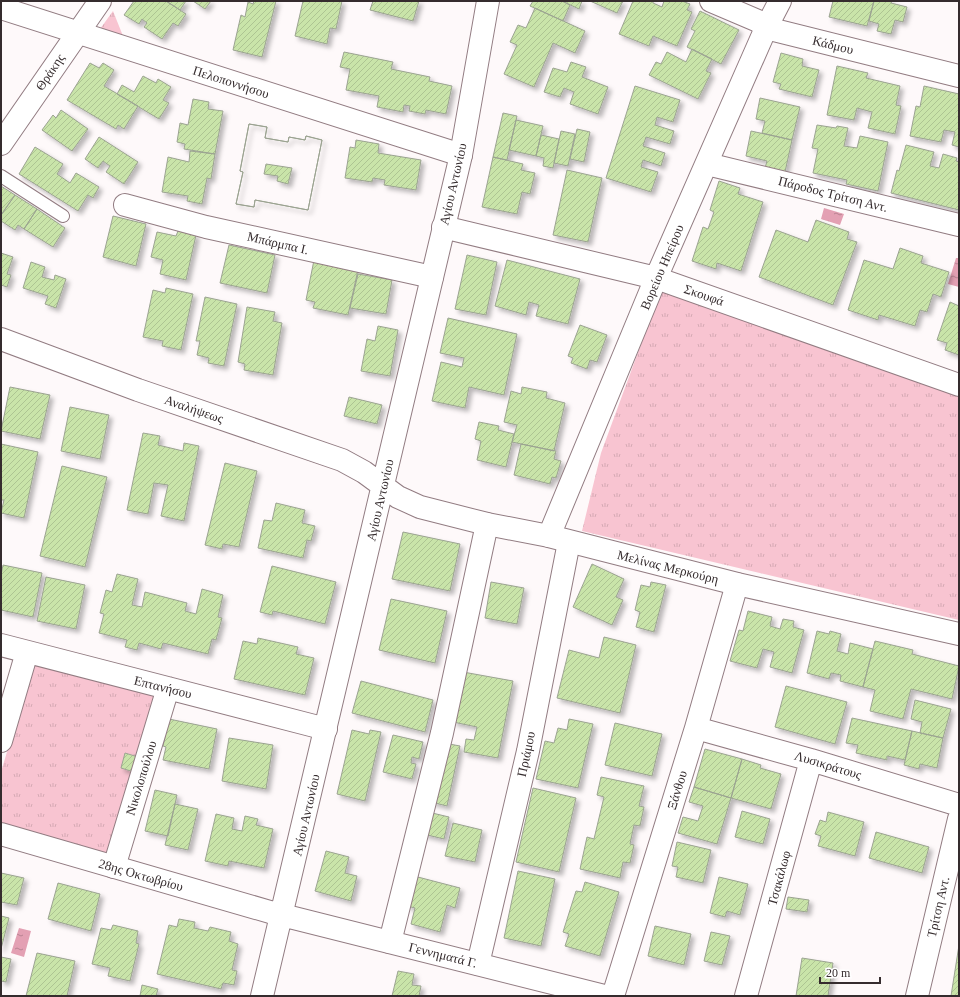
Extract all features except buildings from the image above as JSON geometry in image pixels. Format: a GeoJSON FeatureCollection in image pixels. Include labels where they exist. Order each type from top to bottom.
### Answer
{"type":"FeatureCollection","features":[{"type":"Feature","properties":{"kind":"street","name":"Θράκης"},"geometry":{"type":"LineString","coordinates":[[1,144],[100,1]]}},
{"type":"Feature","properties":{"kind":"street","name":"Αγίου Αντωνίου"},"geometry":{"type":"LineString","coordinates":[[262,996],[460,155],[488,1]]}},
{"type":"Feature","properties":{"kind":"street","name":"Κάδμου"},"geometry":{"type":"LineString","coordinates":[[711,1],[758,21],[766,28],[959,76]]}},
{"type":"Feature","properties":{"kind":"street","name":"Βορείου Ηπείρου"},"geometry":{"type":"LineString","coordinates":[[559,539],[656,278],[766,28],[780,1]]}},
{"type":"Feature","properties":{"kind":"street","name":"Πελοποννήσου"},"geometry":{"type":"LineString","coordinates":[[1,8],[460,155]]}},
{"type":"Feature","properties":{"kind":"street","name":"Πάροδος Τρίτση Αντ."},"geometry":{"type":"LineString","coordinates":[[707,164],[959,225]]}},
{"type":"Feature","properties":{"kind":"street","name":"Μπάρμπα Ι."},"geometry":{"type":"LineString","coordinates":[[125,204],[206,227],[432,277]]}},
{"type":"Feature","properties":{"kind":"street","name":"Σκουφά"},"geometry":{"type":"LineString","coordinates":[[443,227],[656,278],[959,385]]}},
{"type":"Feature","properties":{"kind":"street","name":"Αναλήψεως"},"geometry":{"type":"LineString","coordinates":[[1,339],[138,390],[342,460],[358,467],[383,486]]}},
{"type":"Feature","properties":{"kind":"street","name":"Μελίνας Μερκούρη"},"geometry":{"type":"LineString","coordinates":[[383,486],[409,503],[487,524],[559,539],[737,584],[959,634]]}},
{"type":"Feature","properties":{"kind":"street"},"geometry":{"type":"LineString","coordinates":[[390,942],[442,733],[487,524]]}},
{"type":"Feature","properties":{"kind":"street","name":"Πριάμου"},"geometry":{"type":"LineString","coordinates":[[478,964],[528,750],[559,539]]}},
{"type":"Feature","properties":{"kind":"street","name":"Ξάνθου"},"geometry":{"type":"LineString","coordinates":[[613,996],[696,728],[737,584]]}},
{"type":"Feature","properties":{"kind":"street","name":"Επτανήσου"},"geometry":{"type":"LineString","coordinates":[[1,645],[326,729]]}},
{"type":"Feature","properties":{"kind":"street"},"geometry":{"type":"LineString","coordinates":[[1,741],[27,652]]}},
{"type":"Feature","properties":{"kind":"street","name":"Νικολοπούλου"},"geometry":{"type":"LineString","coordinates":[[114,867],[168,688]]}},
{"type":"Feature","properties":{"kind":"street","name":"Λυσικράτους"},"geometry":{"type":"LineString","coordinates":[[696,728],[811,760],[959,805]]}},
{"type":"Feature","properties":{"kind":"street","name":"Τσακάλωφ"},"geometry":{"type":"LineString","coordinates":[[746,996],[811,760]]}},
{"type":"Feature","properties":{"kind":"street","name":"Τρίτση Αντ."},"geometry":{"type":"LineString","coordinates":[[917,996],[959,818]]}},
{"type":"Feature","properties":{"kind":"street","name":"28ης Οκτωβρίου"},"geometry":{"type":"LineString","coordinates":[[1,834],[282,914]]}},
{"type":"Feature","properties":{"kind":"street","name":"Γεννηματά Γ."},"geometry":{"type":"LineString","coordinates":[[282,914],[604,996]]}},
{"type":"Feature","properties":{"kind":"lane"},"geometry":{"type":"LineString","coordinates":[[1,176],[63,216]]}},
{"type":"Feature","properties":{"kind":"green space"},"geometry":{"type":"Polygon","coordinates":[[[113,11],[123,36],[100,29],[113,11]]]}},
{"type":"Feature","properties":{"kind":"green space"},"geometry":{"type":"Polygon","coordinates":[[[652,288],[959,394],[959,620],[582,531],[601,453],[658,298],[652,288]]]}},
{"type":"Feature","properties":{"kind":"green space"},"geometry":{"type":"Polygon","coordinates":[[[34,661],[155,693],[109,855],[1,823],[1,772],[34,661]]]}},
{"type":"Feature","properties":{"kind":"water"},"geometry":{"type":"Polygon","coordinates":[[[824,208],[844,214],[840,225],[821,219],[824,208]]]}},
{"type":"Feature","properties":{"kind":"water"},"geometry":{"type":"Polygon","coordinates":[[[956,258],[959,258],[959,287],[948,284],[956,258]]]}},
{"type":"Feature","properties":{"kind":"water"},"geometry":{"type":"Polygon","coordinates":[[[19,928],[31,931],[24,957],[11,953],[19,928]]]}}]}
